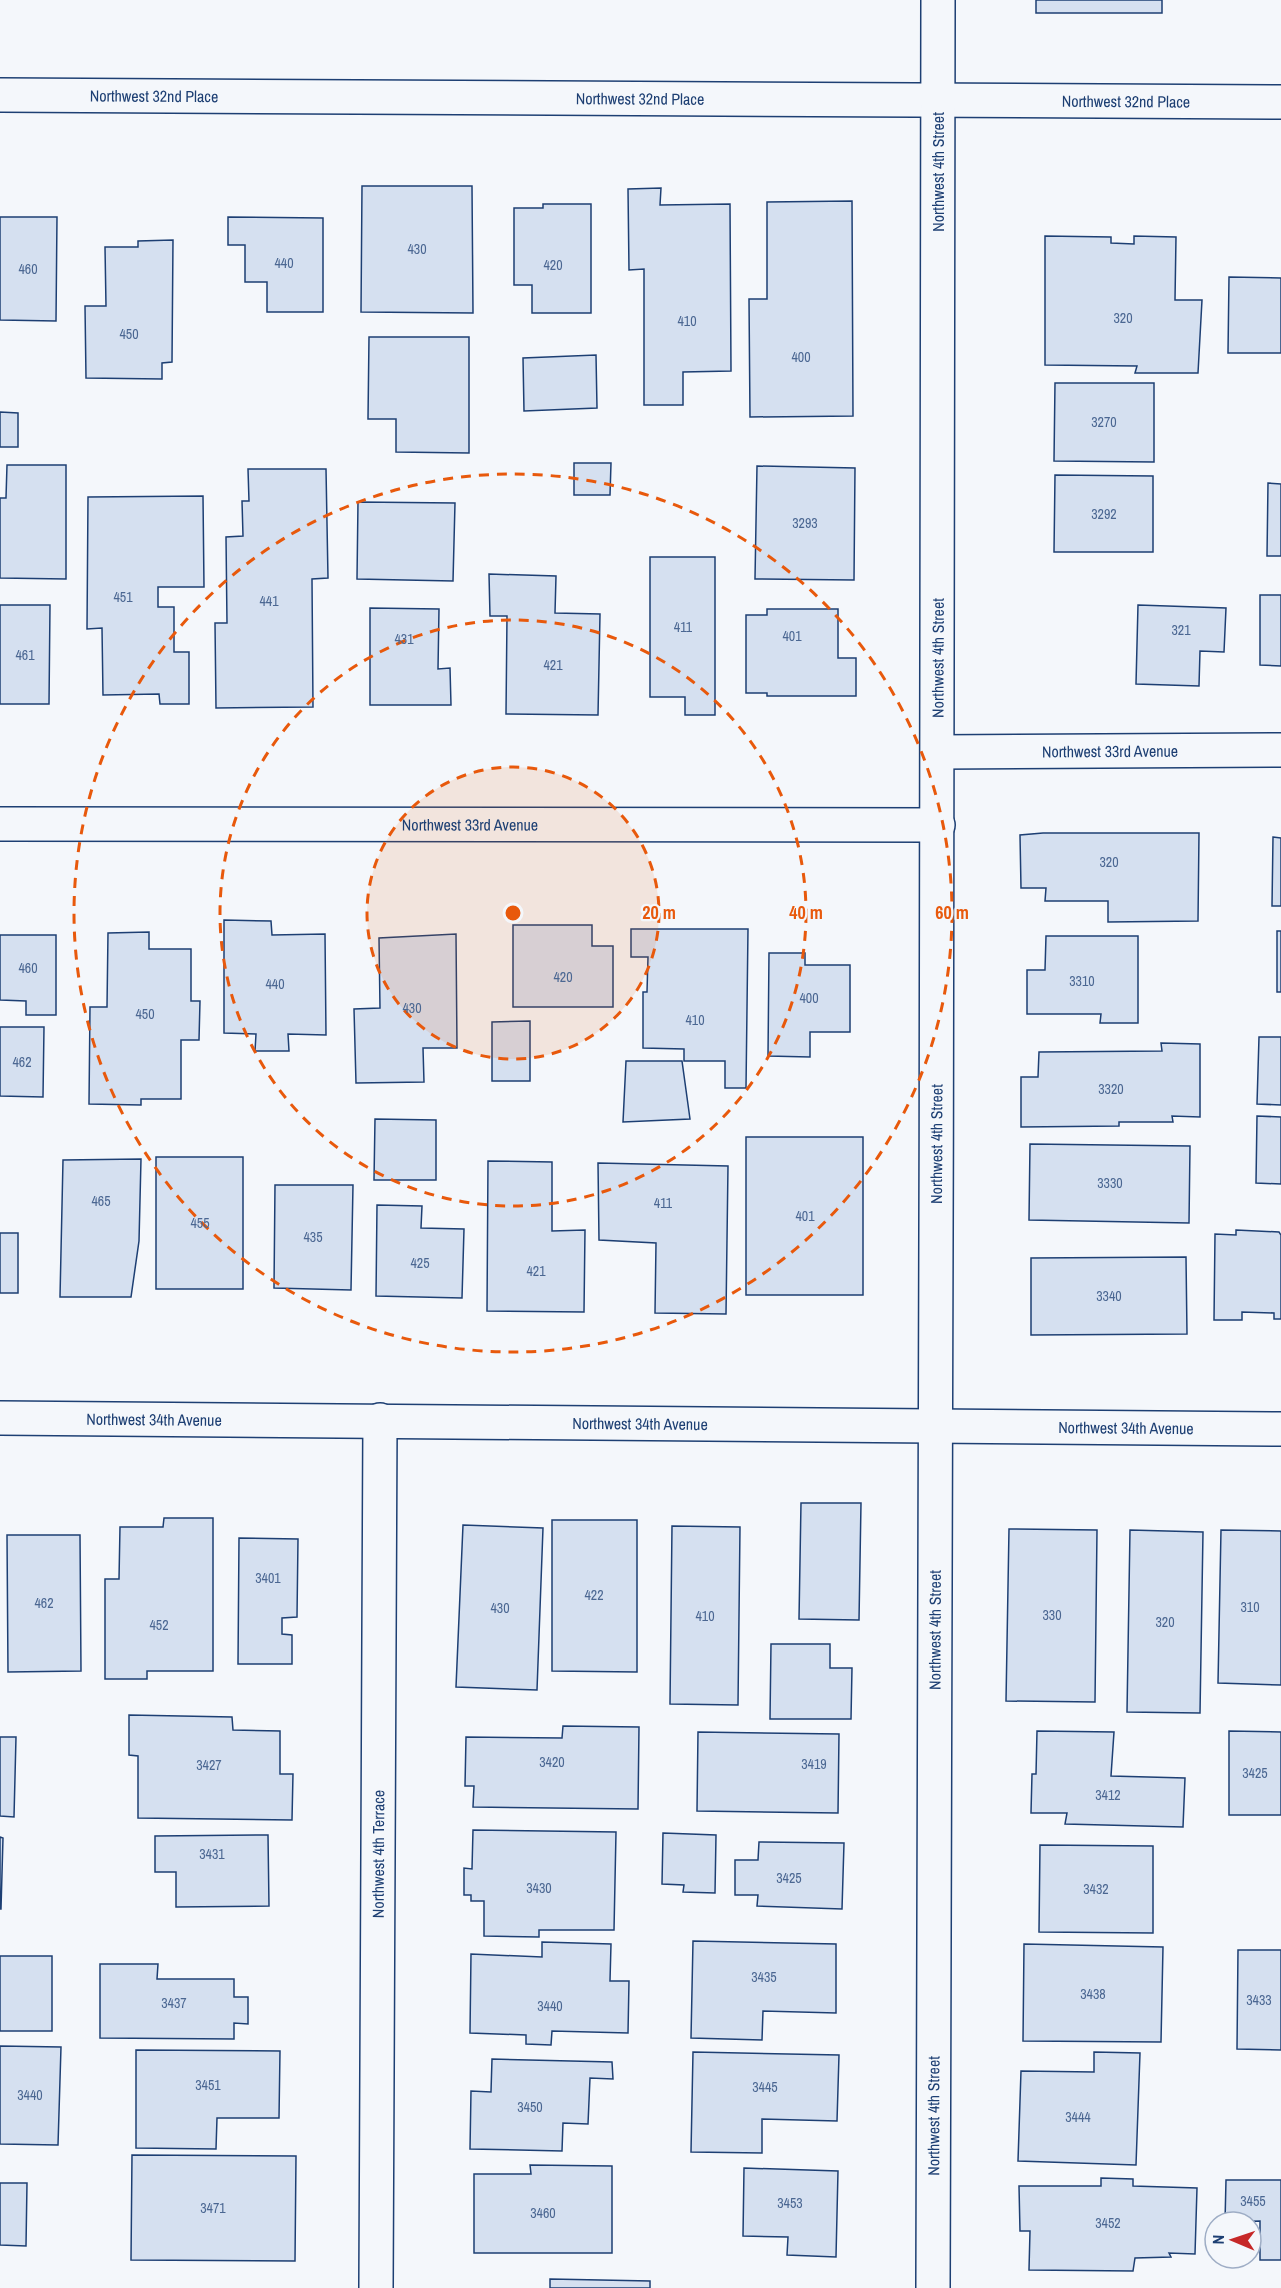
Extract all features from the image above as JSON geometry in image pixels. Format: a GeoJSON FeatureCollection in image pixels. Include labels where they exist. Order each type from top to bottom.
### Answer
{"type":"FeatureCollection","features":[{"type":"Feature","properties":{"kind":"street","name":"Northwest 4th Street"},"geometry":{"type":"LineString","coordinates":[[933,2288],[939,752],[938,0]]}},
{"type":"Feature","properties":{"kind":"street","name":"Northwest 32nd Place"},"geometry":{"type":"LineString","coordinates":[[0,94],[1281,102]]}},
{"type":"Feature","properties":{"kind":"street","name":"Northwest 33rd Avenue"},"geometry":{"type":"LineString","coordinates":[[939,752],[1281,750]]}},
{"type":"Feature","properties":{"kind":"street","name":"Northwest 33rd Avenue"},"geometry":{"type":"LineString","coordinates":[[0,824],[938,825]]}},
{"type":"Feature","properties":{"kind":"street","name":"Northwest 34th Avenue"},"geometry":{"type":"LineString","coordinates":[[0,1418],[1281,1429]]}},
{"type":"Feature","properties":{"kind":"street","name":"Northwest 4th Terrace"},"geometry":{"type":"LineString","coordinates":[[376,2288],[380,1420]]}},
{"type":"Feature","properties":{"kind":"building"},"geometry":{"type":"Polygon","coordinates":[[[1036,0],[1162,0],[1162,13],[1036,13],[1036,0]]]}},
{"type":"Feature","properties":{"kind":"building"},"geometry":{"type":"Polygon","coordinates":[[[362,186],[472,186],[473,313],[361,312],[362,186]]]}},
{"type":"Feature","properties":{"kind":"building"},"geometry":{"type":"Polygon","coordinates":[[[661,188],[660,205],[730,204],[731,371],[683,372],[683,405],[644,405],[644,269],[629,270],[628,189],[661,188]]]}},
{"type":"Feature","properties":{"kind":"building"},"geometry":{"type":"Polygon","coordinates":[[[852,201],[853,416],[750,417],[749,299],[767,299],[767,202],[852,201]]]}},
{"type":"Feature","properties":{"kind":"building"},"geometry":{"type":"Polygon","coordinates":[[[543,204],[591,204],[591,313],[532,313],[532,285],[514,285],[514,208],[543,208],[543,204]]]}},
{"type":"Feature","properties":{"kind":"building"},"geometry":{"type":"Polygon","coordinates":[[[0,217],[57,217],[56,321],[0,320],[0,217]]]}},
{"type":"Feature","properties":{"kind":"building"},"geometry":{"type":"Polygon","coordinates":[[[228,217],[323,218],[323,312],[267,312],[267,282],[245,282],[245,245],[228,245],[228,217]]]}},
{"type":"Feature","properties":{"kind":"building"},"geometry":{"type":"Polygon","coordinates":[[[1045,236],[1111,237],[1111,243],[1134,244],[1134,236],[1176,237],[1175,300],[1202,300],[1198,373],[1135,373],[1137,366],[1045,365],[1045,236]]]}},
{"type":"Feature","properties":{"kind":"building"},"geometry":{"type":"Polygon","coordinates":[[[173,240],[172,362],[162,363],[162,379],[86,378],[85,306],[106,306],[105,247],[138,247],[138,241],[173,240]]]}},
{"type":"Feature","properties":{"kind":"building"},"geometry":{"type":"Polygon","coordinates":[[[1229,277],[1281,278],[1281,353],[1228,353],[1229,277]]]}},
{"type":"Feature","properties":{"kind":"building"},"geometry":{"type":"Polygon","coordinates":[[[369,337],[469,337],[469,453],[396,452],[396,419],[368,419],[369,337]]]}},
{"type":"Feature","properties":{"kind":"building"},"geometry":{"type":"Polygon","coordinates":[[[596,355],[597,408],[524,411],[523,358],[596,355]]]}},
{"type":"Feature","properties":{"kind":"building"},"geometry":{"type":"Polygon","coordinates":[[[1055,383],[1154,383],[1154,462],[1054,461],[1055,383]]]}},
{"type":"Feature","properties":{"kind":"building"},"geometry":{"type":"Polygon","coordinates":[[[0,412],[18,413],[18,447],[0,447],[0,412]]]}},
{"type":"Feature","properties":{"kind":"building"},"geometry":{"type":"Polygon","coordinates":[[[574,463],[611,463],[610,495],[574,495],[574,463]]]}},
{"type":"Feature","properties":{"kind":"building"},"geometry":{"type":"Polygon","coordinates":[[[7,465],[66,465],[66,579],[0,578],[0,498],[6,498],[7,465]]]}},
{"type":"Feature","properties":{"kind":"building"},"geometry":{"type":"Polygon","coordinates":[[[757,466],[855,468],[854,580],[755,579],[757,466]]]}},
{"type":"Feature","properties":{"kind":"building"},"geometry":{"type":"Polygon","coordinates":[[[248,469],[326,469],[328,578],[312,579],[313,707],[216,708],[215,623],[227,623],[226,537],[243,536],[242,501],[249,501],[248,469]]]}},
{"type":"Feature","properties":{"kind":"building"},"geometry":{"type":"Polygon","coordinates":[[[1055,475],[1153,476],[1153,552],[1054,552],[1055,475]]]}},
{"type":"Feature","properties":{"kind":"building"},"geometry":{"type":"Polygon","coordinates":[[[1268,483],[1281,484],[1281,556],[1267,556],[1268,483]]]}},
{"type":"Feature","properties":{"kind":"building"},"geometry":{"type":"Polygon","coordinates":[[[203,496],[204,587],[158,587],[158,607],[174,607],[174,652],[189,652],[189,704],[160,704],[159,694],[103,695],[102,628],[87,629],[88,497],[203,496]]]}},
{"type":"Feature","properties":{"kind":"building"},"geometry":{"type":"Polygon","coordinates":[[[358,502],[455,503],[453,581],[357,579],[358,502]]]}},
{"type":"Feature","properties":{"kind":"building"},"geometry":{"type":"Polygon","coordinates":[[[650,557],[715,557],[715,715],[685,715],[685,697],[650,697],[650,557]]]}},
{"type":"Feature","properties":{"kind":"building"},"geometry":{"type":"Polygon","coordinates":[[[489,574],[556,576],[555,613],[600,614],[598,715],[506,714],[507,616],[490,616],[489,574]]]}},
{"type":"Feature","properties":{"kind":"building"},"geometry":{"type":"Polygon","coordinates":[[[1260,595],[1281,595],[1281,666],[1260,665],[1260,595]]]}},
{"type":"Feature","properties":{"kind":"building"},"geometry":{"type":"Polygon","coordinates":[[[0,605],[50,605],[49,704],[0,704],[0,605]]]}},
{"type":"Feature","properties":{"kind":"building"},"geometry":{"type":"Polygon","coordinates":[[[1138,605],[1226,608],[1224,652],[1200,651],[1199,686],[1136,684],[1138,605]]]}},
{"type":"Feature","properties":{"kind":"building"},"geometry":{"type":"Polygon","coordinates":[[[370,608],[439,609],[438,669],[450,668],[451,705],[370,705],[370,608]]]}},
{"type":"Feature","properties":{"kind":"building"},"geometry":{"type":"Polygon","coordinates":[[[767,609],[838,609],[838,658],[856,658],[856,696],[767,696],[767,693],[746,693],[746,615],[767,615],[767,609]]]}},
{"type":"Feature","properties":{"kind":"building"},"geometry":{"type":"Polygon","coordinates":[[[1199,833],[1198,921],[1108,922],[1108,901],[1045,901],[1046,888],[1021,888],[1020,835],[1199,833]]]}},
{"type":"Feature","properties":{"kind":"building"},"geometry":{"type":"Polygon","coordinates":[[[1273,837],[1281,838],[1281,906],[1272,906],[1273,837]]]}},
{"type":"Feature","properties":{"kind":"building"},"geometry":{"type":"Polygon","coordinates":[[[224,920],[271,921],[272,935],[325,934],[326,1035],[288,1034],[289,1051],[255,1051],[256,1034],[224,1033],[224,920]]]}},
{"type":"Feature","properties":{"kind":"building"},"geometry":{"type":"Polygon","coordinates":[[[513,925],[592,925],[592,946],[613,946],[613,1007],[513,1007],[513,925]]]}},
{"type":"Feature","properties":{"kind":"building"},"geometry":{"type":"Polygon","coordinates":[[[631,929],[748,929],[746,1088],[725,1088],[725,1061],[684,1061],[684,1049],[643,1048],[643,992],[647,992],[648,957],[631,957],[631,929]]]}},
{"type":"Feature","properties":{"kind":"building"},"geometry":{"type":"Polygon","coordinates":[[[1277,931],[1281,931],[1281,992],[1277,992],[1277,931]]]}},
{"type":"Feature","properties":{"kind":"building"},"geometry":{"type":"Polygon","coordinates":[[[149,932],[149,949],[191,949],[191,1001],[200,1001],[199,1040],[181,1040],[181,1099],[141,1099],[141,1105],[89,1104],[90,1007],[107,1007],[108,933],[149,932]]]}},
{"type":"Feature","properties":{"kind":"building"},"geometry":{"type":"Polygon","coordinates":[[[456,934],[457,1048],[423,1048],[424,1082],[356,1083],[354,1009],[380,1008],[379,938],[456,934]]]}},
{"type":"Feature","properties":{"kind":"building"},"geometry":{"type":"Polygon","coordinates":[[[0,935],[56,935],[56,1015],[26,1015],[26,1001],[0,1000],[0,935]]]}},
{"type":"Feature","properties":{"kind":"building"},"geometry":{"type":"Polygon","coordinates":[[[1046,936],[1138,936],[1138,1023],[1100,1023],[1101,1014],[1027,1014],[1027,970],[1045,970],[1046,936]]]}},
{"type":"Feature","properties":{"kind":"building"},"geometry":{"type":"Polygon","coordinates":[[[769,953],[805,953],[805,965],[850,965],[850,1032],[810,1032],[810,1057],[768,1056],[769,953]]]}},
{"type":"Feature","properties":{"kind":"building"},"geometry":{"type":"Polygon","coordinates":[[[530,1021],[530,1081],[492,1081],[492,1022],[530,1021]]]}},
{"type":"Feature","properties":{"kind":"building"},"geometry":{"type":"Polygon","coordinates":[[[0,1027],[44,1027],[43,1097],[0,1096],[0,1027]]]}},
{"type":"Feature","properties":{"kind":"building"},"geometry":{"type":"Polygon","coordinates":[[[1259,1037],[1281,1037],[1281,1105],[1257,1104],[1259,1037]]]}},
{"type":"Feature","properties":{"kind":"building"},"geometry":{"type":"Polygon","coordinates":[[[1161,1043],[1200,1044],[1200,1117],[1172,1116],[1173,1122],[1119,1122],[1119,1126],[1021,1127],[1021,1077],[1038,1077],[1039,1052],[1162,1051],[1161,1043]]]}},
{"type":"Feature","properties":{"kind":"building"},"geometry":{"type":"Polygon","coordinates":[[[626,1061],[682,1061],[690,1119],[623,1122],[626,1061]]]}},
{"type":"Feature","properties":{"kind":"building"},"geometry":{"type":"Polygon","coordinates":[[[1257,1116],[1281,1117],[1281,1184],[1256,1183],[1257,1116]]]}},
{"type":"Feature","properties":{"kind":"building"},"geometry":{"type":"Polygon","coordinates":[[[375,1119],[436,1120],[436,1180],[374,1180],[375,1119]]]}},
{"type":"Feature","properties":{"kind":"building"},"geometry":{"type":"Polygon","coordinates":[[[746,1137],[863,1137],[863,1295],[746,1295],[746,1137]]]}},
{"type":"Feature","properties":{"kind":"building"},"geometry":{"type":"Polygon","coordinates":[[[1030,1144],[1190,1146],[1189,1223],[1029,1220],[1030,1144]]]}},
{"type":"Feature","properties":{"kind":"building"},"geometry":{"type":"Polygon","coordinates":[[[156,1157],[243,1157],[243,1289],[156,1289],[156,1157]]]}},
{"type":"Feature","properties":{"kind":"building"},"geometry":{"type":"Polygon","coordinates":[[[141,1159],[139,1241],[131,1297],[60,1297],[63,1160],[141,1159]]]}},
{"type":"Feature","properties":{"kind":"building"},"geometry":{"type":"Polygon","coordinates":[[[488,1161],[552,1162],[552,1231],[585,1230],[584,1312],[487,1311],[488,1161]]]}},
{"type":"Feature","properties":{"kind":"building"},"geometry":{"type":"Polygon","coordinates":[[[598,1163],[728,1166],[726,1314],[655,1313],[656,1243],[599,1240],[598,1163]]]}},
{"type":"Feature","properties":{"kind":"building"},"geometry":{"type":"Polygon","coordinates":[[[275,1185],[353,1185],[351,1290],[274,1288],[275,1185]]]}},
{"type":"Feature","properties":{"kind":"building"},"geometry":{"type":"Polygon","coordinates":[[[377,1205],[422,1206],[421,1228],[464,1229],[462,1298],[376,1296],[377,1205]]]}},
{"type":"Feature","properties":{"kind":"building"},"geometry":{"type":"Polygon","coordinates":[[[1236,1230],[1279,1232],[1281,1235],[1281,1319],[1274,1319],[1274,1313],[1242,1312],[1242,1320],[1214,1320],[1215,1234],[1236,1235],[1236,1230]]]}},
{"type":"Feature","properties":{"kind":"building"},"geometry":{"type":"Polygon","coordinates":[[[0,1233],[18,1233],[18,1293],[0,1293],[0,1233]]]}},
{"type":"Feature","properties":{"kind":"building"},"geometry":{"type":"Polygon","coordinates":[[[1186,1257],[1187,1334],[1031,1335],[1031,1258],[1186,1257]]]}},
{"type":"Feature","properties":{"kind":"building"},"geometry":{"type":"Polygon","coordinates":[[[801,1503],[861,1503],[859,1620],[799,1619],[801,1503]]]}},
{"type":"Feature","properties":{"kind":"building"},"geometry":{"type":"Polygon","coordinates":[[[164,1518],[213,1518],[213,1671],[147,1671],[147,1679],[105,1679],[105,1579],[119,1579],[120,1527],[163,1527],[164,1518]]]}},
{"type":"Feature","properties":{"kind":"building"},"geometry":{"type":"Polygon","coordinates":[[[552,1520],[637,1520],[637,1672],[552,1671],[552,1520]]]}},
{"type":"Feature","properties":{"kind":"building"},"geometry":{"type":"Polygon","coordinates":[[[463,1525],[543,1528],[537,1690],[456,1687],[463,1525]]]}},
{"type":"Feature","properties":{"kind":"building"},"geometry":{"type":"Polygon","coordinates":[[[672,1526],[740,1527],[738,1705],[670,1704],[672,1526]]]}},
{"type":"Feature","properties":{"kind":"building"},"geometry":{"type":"Polygon","coordinates":[[[1009,1529],[1097,1530],[1095,1702],[1006,1701],[1009,1529]]]}},
{"type":"Feature","properties":{"kind":"building"},"geometry":{"type":"Polygon","coordinates":[[[1130,1530],[1203,1532],[1200,1713],[1127,1712],[1130,1530]]]}},
{"type":"Feature","properties":{"kind":"building"},"geometry":{"type":"Polygon","coordinates":[[[1221,1530],[1281,1531],[1281,1685],[1218,1683],[1221,1530]]]}},
{"type":"Feature","properties":{"kind":"building"},"geometry":{"type":"Polygon","coordinates":[[[7,1535],[80,1535],[81,1671],[8,1672],[7,1535]]]}},
{"type":"Feature","properties":{"kind":"building"},"geometry":{"type":"Polygon","coordinates":[[[239,1538],[298,1539],[297,1617],[282,1618],[282,1634],[292,1635],[292,1664],[238,1664],[239,1538]]]}},
{"type":"Feature","properties":{"kind":"building"},"geometry":{"type":"Polygon","coordinates":[[[771,1644],[830,1644],[830,1668],[852,1668],[851,1719],[770,1719],[771,1644]]]}},
{"type":"Feature","properties":{"kind":"building"},"geometry":{"type":"Polygon","coordinates":[[[129,1715],[232,1717],[233,1730],[280,1731],[280,1774],[293,1774],[292,1820],[138,1818],[138,1756],[129,1755],[129,1715]]]}},
{"type":"Feature","properties":{"kind":"building"},"geometry":{"type":"Polygon","coordinates":[[[563,1726],[639,1727],[638,1809],[473,1807],[474,1786],[465,1786],[466,1737],[562,1738],[563,1726]]]}},
{"type":"Feature","properties":{"kind":"building"},"geometry":{"type":"Polygon","coordinates":[[[1037,1731],[1114,1732],[1111,1776],[1185,1778],[1183,1827],[1065,1824],[1067,1813],[1031,1813],[1032,1774],[1036,1774],[1037,1731]]]}},
{"type":"Feature","properties":{"kind":"building"},"geometry":{"type":"Polygon","coordinates":[[[1229,1731],[1281,1732],[1281,1815],[1229,1815],[1229,1731]]]}},
{"type":"Feature","properties":{"kind":"building"},"geometry":{"type":"Polygon","coordinates":[[[698,1732],[839,1734],[838,1813],[697,1811],[698,1732]]]}},
{"type":"Feature","properties":{"kind":"building"},"geometry":{"type":"Polygon","coordinates":[[[0,1737],[16,1737],[14,1817],[0,1816],[0,1737]]]}},
{"type":"Feature","properties":{"kind":"building"},"geometry":{"type":"Polygon","coordinates":[[[473,1830],[616,1832],[614,1930],[539,1930],[539,1937],[484,1936],[484,1901],[471,1901],[471,1895],[464,1895],[464,1868],[472,1869],[473,1830]]]}},
{"type":"Feature","properties":{"kind":"building"},"geometry":{"type":"Polygon","coordinates":[[[663,1833],[716,1835],[715,1893],[683,1892],[684,1885],[662,1884],[663,1833]]]}},
{"type":"Feature","properties":{"kind":"building"},"geometry":{"type":"Polygon","coordinates":[[[268,1835],[269,1906],[176,1907],[176,1872],[155,1872],[155,1836],[268,1835]]]}},
{"type":"Feature","properties":{"kind":"building"},"geometry":{"type":"Polygon","coordinates":[[[0,1837],[3,1838],[1,1909],[0,1909],[0,1837]]]}},
{"type":"Feature","properties":{"kind":"building"},"geometry":{"type":"Polygon","coordinates":[[[759,1842],[844,1843],[842,1909],[757,1906],[758,1895],[735,1895],[735,1860],[758,1860],[759,1842]]]}},
{"type":"Feature","properties":{"kind":"building"},"geometry":{"type":"Polygon","coordinates":[[[1040,1845],[1153,1846],[1153,1933],[1039,1932],[1040,1845]]]}},
{"type":"Feature","properties":{"kind":"building"},"geometry":{"type":"Polygon","coordinates":[[[693,1941],[836,1944],[836,2013],[763,2011],[762,2040],[691,2038],[693,1941]]]}},
{"type":"Feature","properties":{"kind":"building"},"geometry":{"type":"Polygon","coordinates":[[[542,1942],[611,1944],[610,1981],[629,1981],[628,2033],[552,2031],[551,2045],[526,2044],[526,2035],[470,2033],[471,1954],[542,1957],[542,1942]]]}},
{"type":"Feature","properties":{"kind":"building"},"geometry":{"type":"Polygon","coordinates":[[[1024,1944],[1163,1947],[1161,2042],[1023,2041],[1024,1944]]]}},
{"type":"Feature","properties":{"kind":"building"},"geometry":{"type":"Polygon","coordinates":[[[1238,1950],[1281,1950],[1281,2050],[1237,2049],[1238,1950]]]}},
{"type":"Feature","properties":{"kind":"building"},"geometry":{"type":"Polygon","coordinates":[[[0,1956],[52,1956],[52,2031],[0,2031],[0,1956]]]}},
{"type":"Feature","properties":{"kind":"building"},"geometry":{"type":"Polygon","coordinates":[[[100,1964],[158,1964],[157,1979],[234,1979],[234,1997],[248,1997],[248,2024],[234,2023],[234,2039],[100,2038],[100,1964]]]}},
{"type":"Feature","properties":{"kind":"building"},"geometry":{"type":"Polygon","coordinates":[[[0,2046],[61,2047],[58,2145],[0,2144],[0,2046]]]}},
{"type":"Feature","properties":{"kind":"building"},"geometry":{"type":"Polygon","coordinates":[[[136,2050],[280,2051],[279,2118],[217,2118],[216,2149],[136,2148],[136,2050]]]}},
{"type":"Feature","properties":{"kind":"building"},"geometry":{"type":"Polygon","coordinates":[[[693,2052],[839,2055],[837,2121],[762,2119],[762,2153],[691,2152],[693,2052]]]}},
{"type":"Feature","properties":{"kind":"building"},"geometry":{"type":"Polygon","coordinates":[[[1094,2052],[1140,2053],[1136,2165],[1018,2161],[1021,2071],[1094,2072],[1094,2052]]]}},
{"type":"Feature","properties":{"kind":"building"},"geometry":{"type":"Polygon","coordinates":[[[492,2059],[612,2062],[613,2079],[590,2078],[588,2124],[563,2123],[562,2151],[470,2149],[471,2091],[491,2092],[492,2059]]]}},
{"type":"Feature","properties":{"kind":"building"},"geometry":{"type":"Polygon","coordinates":[[[132,2155],[296,2156],[295,2261],[131,2260],[132,2155]]]}},
{"type":"Feature","properties":{"kind":"building"},"geometry":{"type":"Polygon","coordinates":[[[530,2165],[612,2166],[612,2253],[474,2253],[474,2174],[531,2174],[530,2165]]]}},
{"type":"Feature","properties":{"kind":"building"},"geometry":{"type":"Polygon","coordinates":[[[744,2168],[838,2171],[836,2257],[787,2255],[788,2237],[743,2236],[744,2168]]]}},
{"type":"Feature","properties":{"kind":"building"},"geometry":{"type":"Polygon","coordinates":[[[1101,2178],[1133,2179],[1133,2186],[1197,2188],[1195,2254],[1169,2253],[1171,2257],[1135,2258],[1133,2271],[1029,2270],[1030,2231],[1020,2231],[1019,2186],[1101,2186],[1101,2178]]]}},
{"type":"Feature","properties":{"kind":"building"},"geometry":{"type":"Polygon","coordinates":[[[1226,2180],[1281,2180],[1281,2260],[1263,2260],[1263,2210],[1225,2210],[1226,2180]]]}},
{"type":"Feature","properties":{"kind":"building"},"geometry":{"type":"Polygon","coordinates":[[[0,2183],[27,2183],[26,2246],[0,2245],[0,2183]]]}},
{"type":"Feature","properties":{"kind":"building"},"geometry":{"type":"Polygon","coordinates":[[[550,2279],[650,2281],[650,2288],[550,2288],[550,2279]]]}}]}
